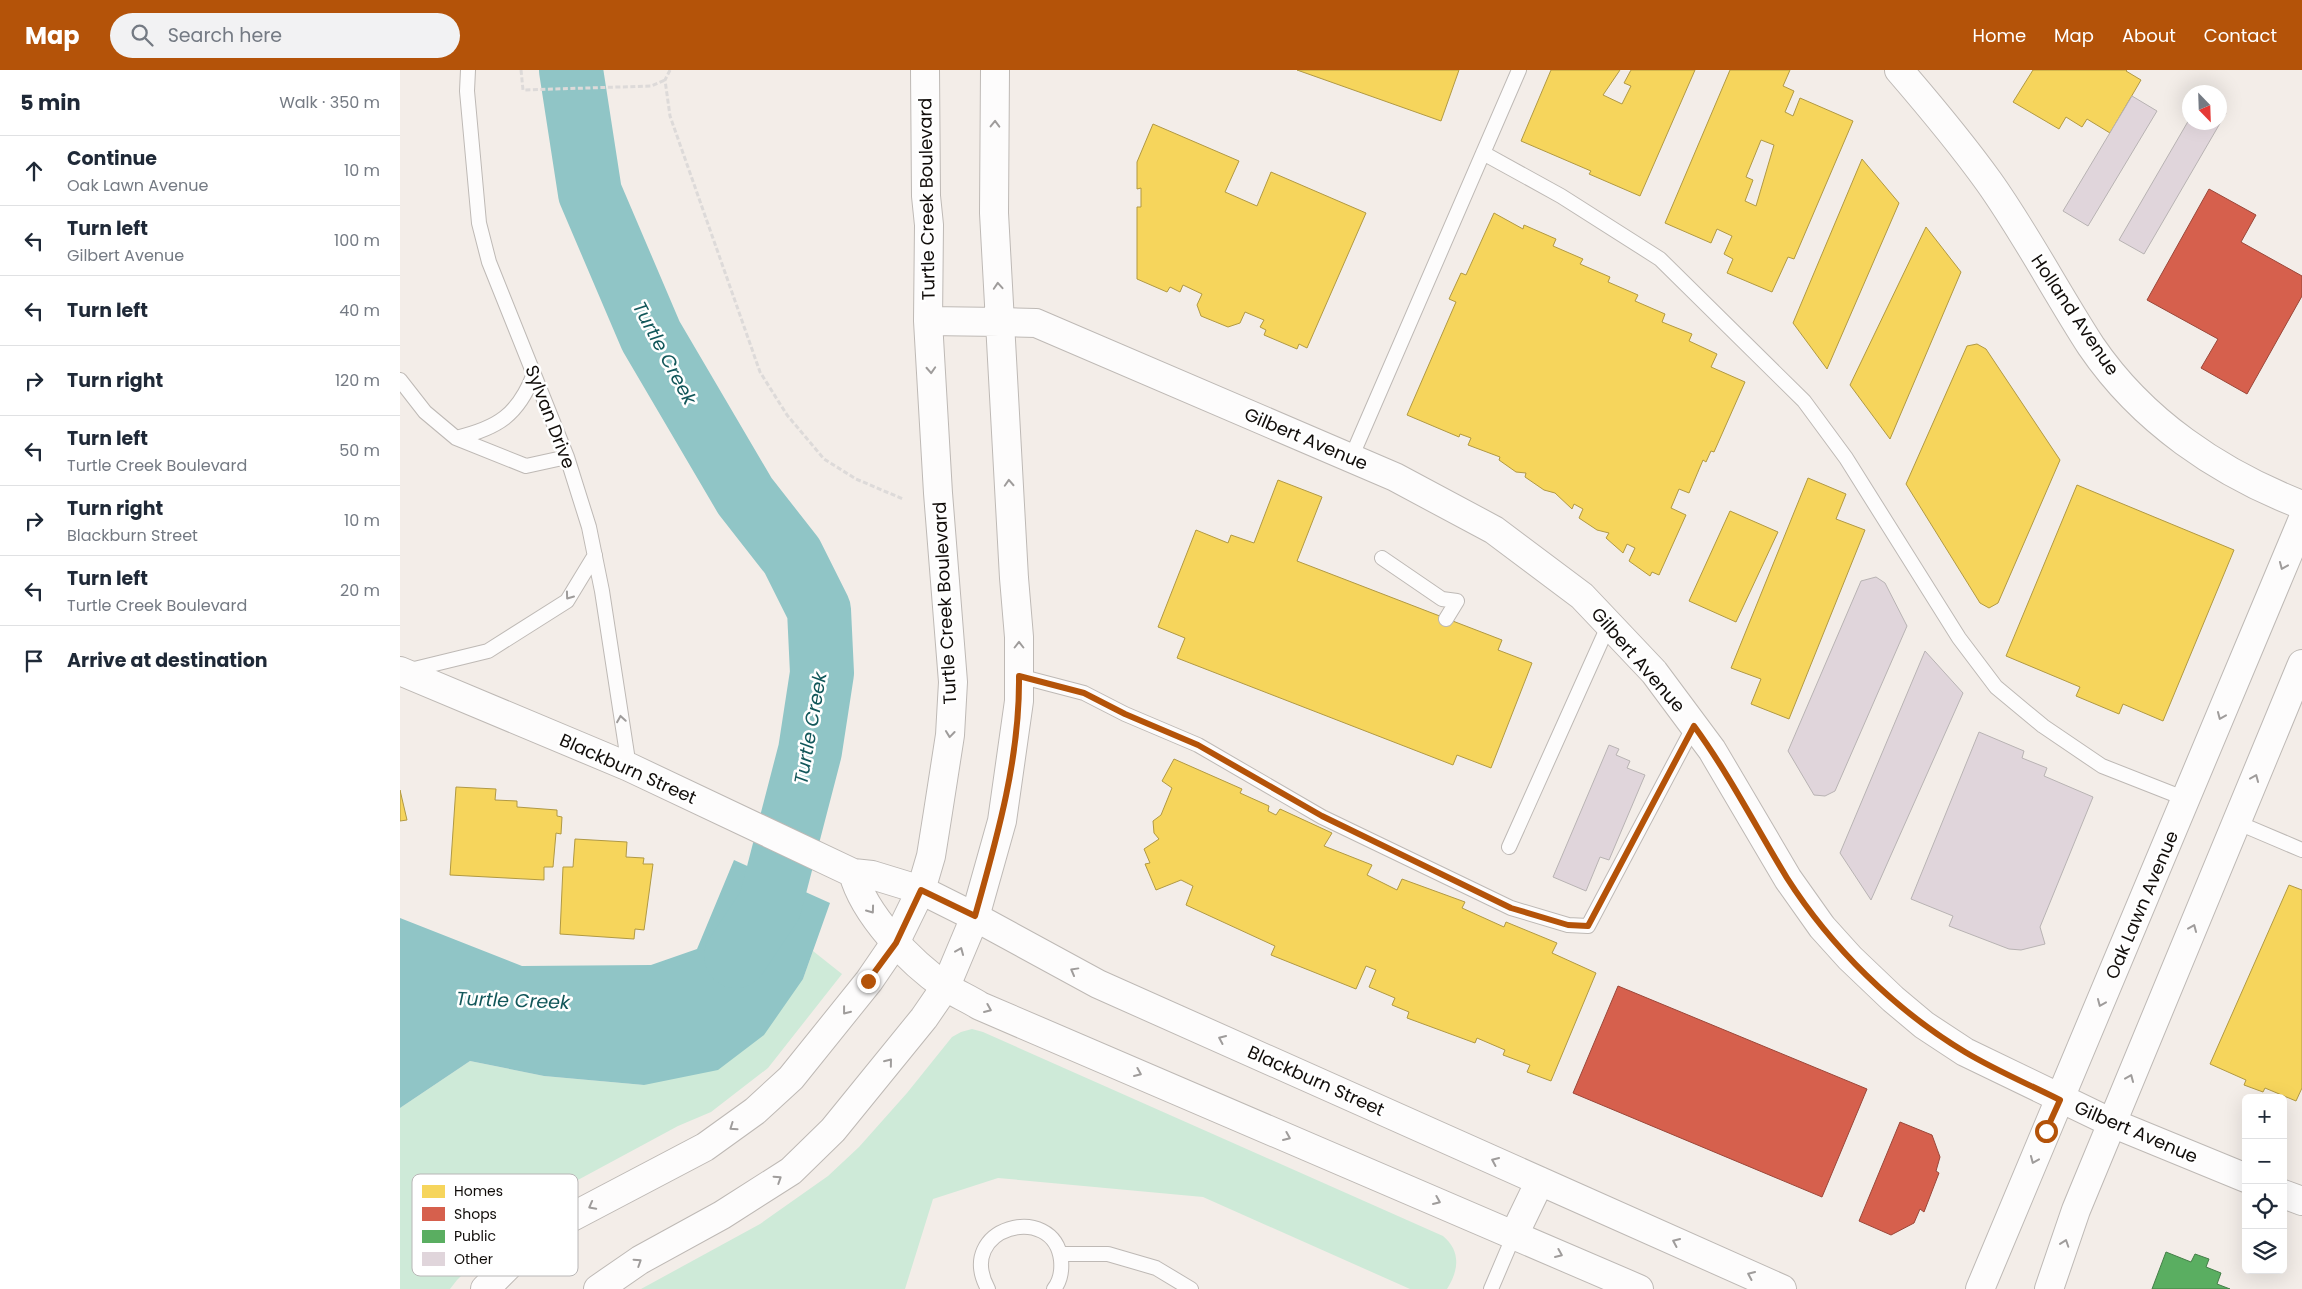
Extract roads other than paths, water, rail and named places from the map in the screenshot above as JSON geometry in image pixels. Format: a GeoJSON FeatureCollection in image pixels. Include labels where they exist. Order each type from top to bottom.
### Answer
{"type":"FeatureCollection","features":[{"type":"Feature","properties":{"kind":"street","name":"Turtle Creek Boulevard"},"geometry":{"type":"LineString","coordinates":[[578,1214],[705,1146],[755,1111],[796,1071],[863,988],[896,943],[921,890],[930,856],[943,783],[950,735],[953,682],[938,494],[928,321],[929,225],[926,196],[925,70]]}},
{"type":"Feature","properties":{"kind":"street"},"geometry":{"type":"LineString","coordinates":[[598,1289],[640,1260],[722,1215],[790,1171],[833,1130],[924,1018],[946,986],[975,916],[1002,821],[1019,701],[1019,637],[1014,578],[994,213],[995,70]]}},
{"type":"Feature","properties":{"kind":"street","name":"Holland Avenue"},"geometry":{"type":"LineString","coordinates":[[1899,70],[1989,183],[2092,347],[2126,389],[2159,423],[2192,447],[2236,476],[2302,505]]}},
{"type":"Feature","properties":{"kind":"street","name":"Gilbert Avenue"},"geometry":{"type":"LineString","coordinates":[[928,321],[1036,323],[1395,476],[1494,530],[1582,596],[1654,672],[1712,750],[1788,878],[1822,927],[1850,958],[1906,1009],[1965,1052],[2060,1100],[2242,1176]]}},
{"type":"Feature","properties":{"kind":"street","name":"Oak Lawn Avenue"},"geometry":{"type":"LineString","coordinates":[[1980,1289],[2302,521]]}},
{"type":"Feature","properties":{"kind":"street"},"geometry":{"type":"LineString","coordinates":[[2049,1289],[2076,1210],[2302,664]]}},
{"type":"Feature","properties":{"kind":"street","name":"Blackburn Street"},"geometry":{"type":"LineString","coordinates":[[400,672],[629,767],[853,873],[872,875],[921,890],[975,916],[1098,984],[1782,1289]]}},
{"type":"Feature","properties":{"kind":"street"},"geometry":{"type":"LineString","coordinates":[[853,873],[863,898],[896,943],[946,986],[980,1006],[1639,1289]]}},
{"type":"Feature","properties":{"kind":"street"},"geometry":{"type":"LineString","coordinates":[[1514,1235],[1540,1181]]}},
{"type":"Feature","properties":{"kind":"street"},"geometry":{"type":"LineString","coordinates":[[2287,1195],[2302,1201]]}},
{"type":"Feature","properties":{"kind":"street","name":"Turtle Creek Boulevard"},"geometry":{"type":"LineString","coordinates":[[485,1289],[498,1276]]}},
{"type":"Feature","properties":{"kind":"lane","name":"Sylvan Drive"},"geometry":{"type":"LineString","coordinates":[[468,70],[466,92],[479,223],[489,262],[567,457],[589,527],[602,591],[629,767]]}},
{"type":"Feature","properties":{"kind":"lane"},"geometry":{"type":"LineString","coordinates":[[1351,458],[1519,70]]}},
{"type":"Feature","properties":{"kind":"lane"},"geometry":{"type":"LineString","coordinates":[[1483,153],[1561,196],[1660,259],[1804,401],[1846,458],[1959,638],[1996,688],[2042,726],[2102,766],[2186,799]]}},
{"type":"Feature","properties":{"kind":"lane"},"geometry":{"type":"LineString","coordinates":[[456,438],[483,431],[508,416],[526,394],[534,374]]}},
{"type":"Feature","properties":{"kind":"lane"},"geometry":{"type":"LineString","coordinates":[[400,380],[425,412],[456,438],[526,466],[567,457]]}},
{"type":"Feature","properties":{"kind":"lane"},"geometry":{"type":"LineString","coordinates":[[400,672],[488,651],[567,601],[595,555]]}},
{"type":"Feature","properties":{"kind":"lane"},"geometry":{"type":"LineString","coordinates":[[1382,558],[1442,599],[1457,601],[1446,619]]}},
{"type":"Feature","properties":{"kind":"lane"},"geometry":{"type":"LineString","coordinates":[[1509,847],[1609,624]]}},
{"type":"Feature","properties":{"kind":"lane"},"geometry":{"type":"LineString","coordinates":[[1019,676],[1084,693],[1125,714],[1198,745],[1322,816],[1511,908],[1568,925],[1588,926],[1694,726]]}},
{"type":"Feature","properties":{"kind":"lane"},"geometry":{"type":"LineString","coordinates":[[2236,822],[2302,850]]}},
{"type":"Feature","properties":{"kind":"lane"},"geometry":{"type":"LineString","coordinates":[[988,1289],[981,1267],[983,1253],[1000,1232],[1012,1227],[1026,1226],[1041,1231],[1052,1240],[1060,1254],[1062,1270],[1058,1284],[1054,1289]]}},
{"type":"Feature","properties":{"kind":"lane"},"geometry":{"type":"LineString","coordinates":[[1491,1289],[1514,1235]]}},
{"type":"Feature","properties":{"kind":"lane"},"geometry":{"type":"LineString","coordinates":[[1060,1254],[1108,1254],[1156,1268],[1191,1289]]}},
{"type":"Feature","properties":{"kind":"water"},"geometry":{"type":"Polygon","coordinates":[[[734,860],[830,903],[803,979],[764,1035],[718,1070],[644,1085],[544,1076],[470,1061],[400,1108],[400,918],[522,966],[651,965],[697,949],[734,860]]]}},
{"type":"Feature","properties":{"kind":"waterway","name":"Turtle Creek"},"geometry":{"type":"LineString","coordinates":[[571,70],[590,193],[651,336],[745,496],[792,556],[819,610],[822,673],[810,751],[770,905],[736,956]]}}]}
